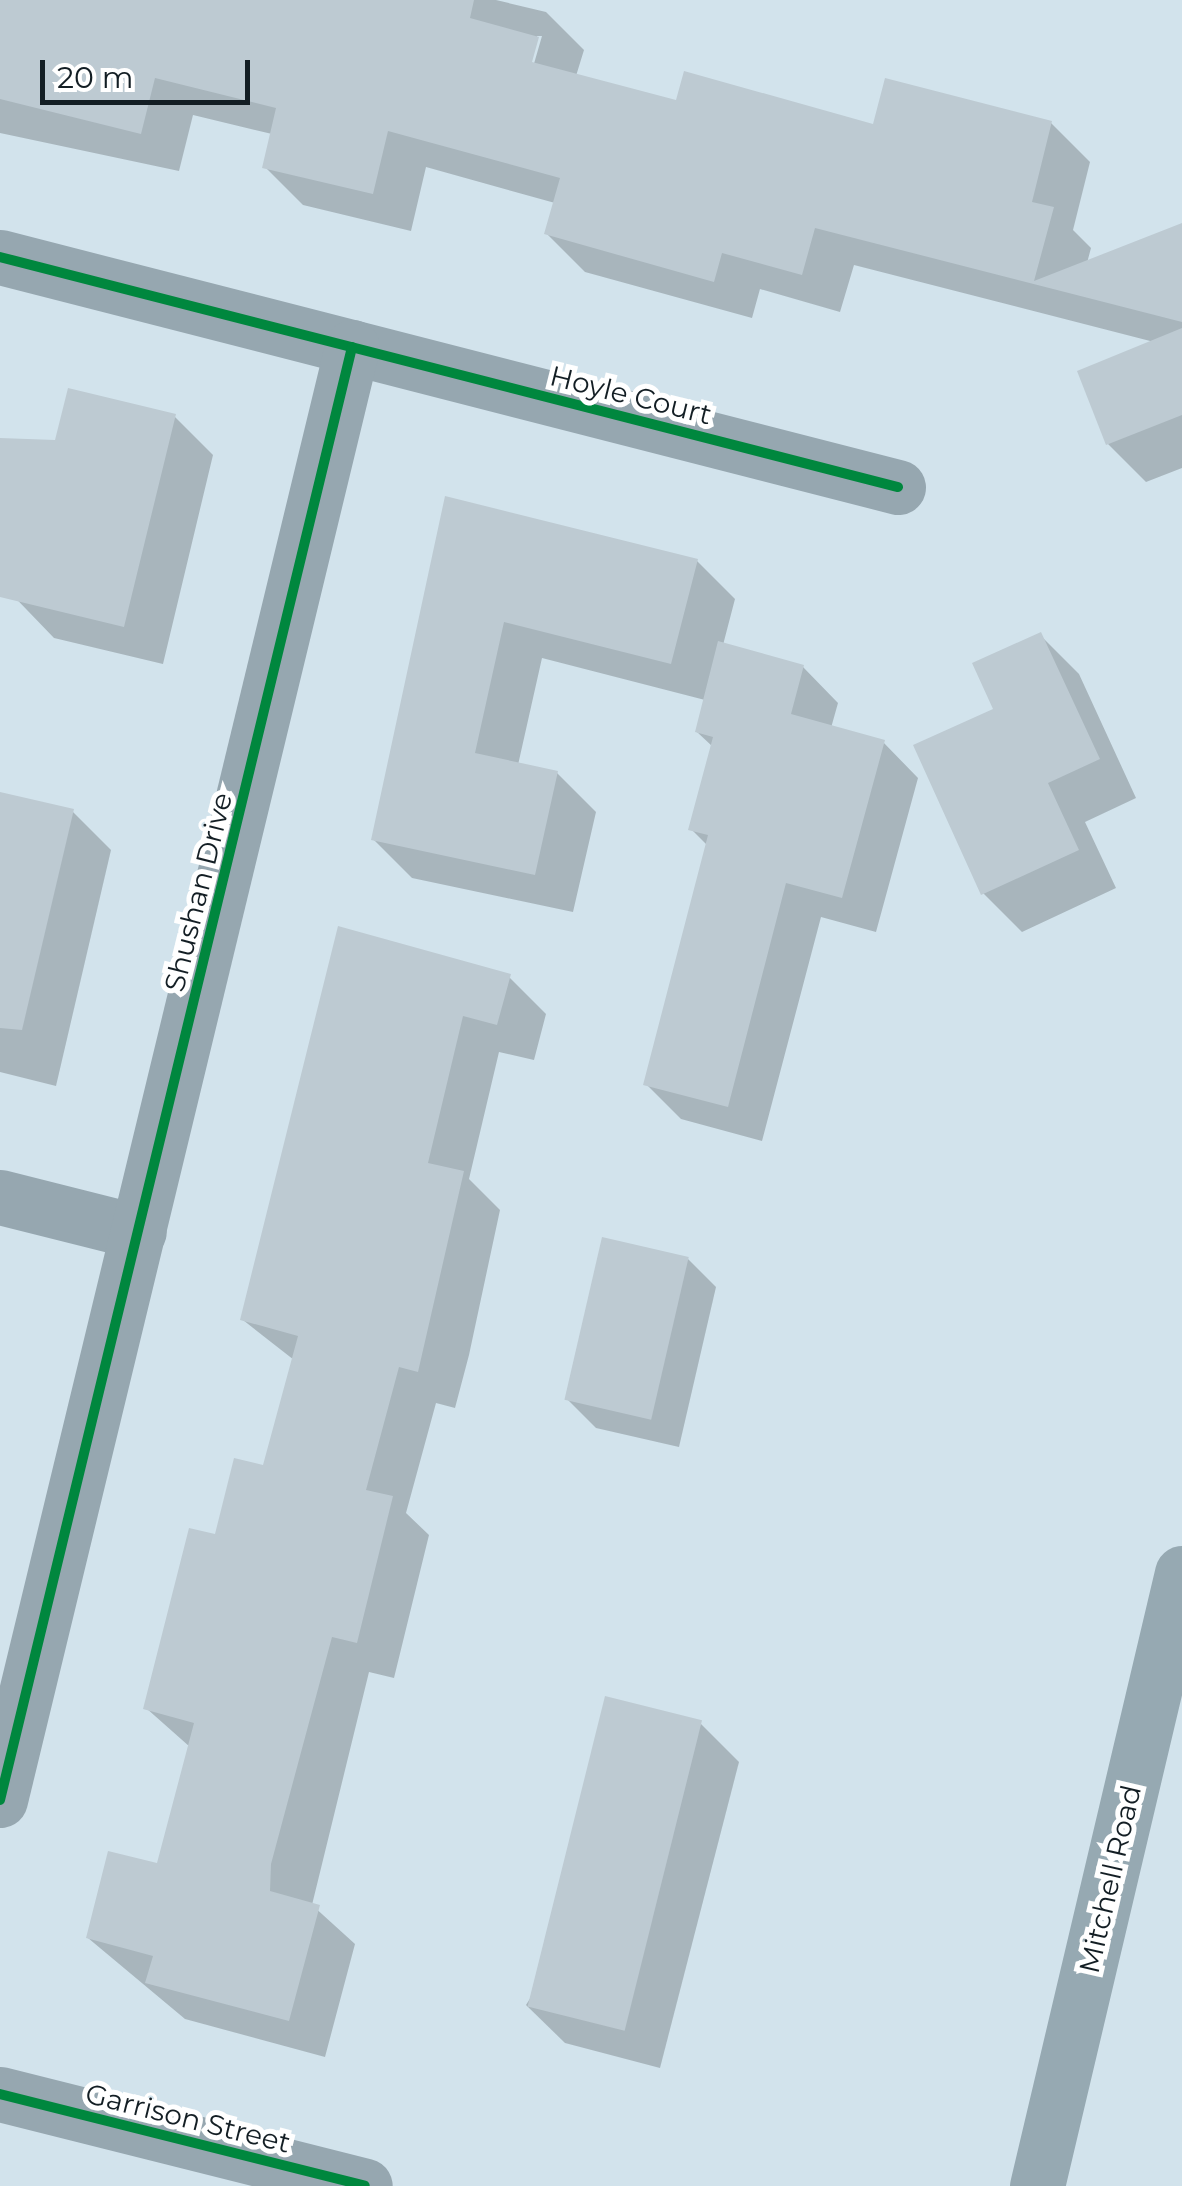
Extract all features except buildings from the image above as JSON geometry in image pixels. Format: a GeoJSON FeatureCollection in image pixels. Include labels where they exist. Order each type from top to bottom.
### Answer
{"type":"FeatureCollection","features":[{"type":"Feature","properties":{"kind":"main road","name":"Mitchell Road"},"geometry":{"type":"LineString","coordinates":[[1037,2186],[1182,1572]]}},
{"type":"Feature","properties":{"kind":"street"},"geometry":{"type":"LineString","coordinates":[[0,257],[352,347]]}},
{"type":"Feature","properties":{"kind":"street","name":"Hoyle Court"},"geometry":{"type":"LineString","coordinates":[[352,347],[898,487]]}},
{"type":"Feature","properties":{"kind":"street","name":"Shushan Drive"},"geometry":{"type":"LineString","coordinates":[[0,1800],[352,347]]}},
{"type":"Feature","properties":{"kind":"street"},"geometry":{"type":"LineString","coordinates":[[0,1196],[139,1232]]}},
{"type":"Feature","properties":{"kind":"street","name":"Garrison Street"},"geometry":{"type":"LineString","coordinates":[[0,2094],[366,2186]]}},
{"type":"Feature","properties":{"kind":"cycle path"},"geometry":{"type":"LineString","coordinates":[[0,257],[898,487]]}},
{"type":"Feature","properties":{"kind":"cycle path"},"geometry":{"type":"LineString","coordinates":[[0,1800],[352,347]]}},
{"type":"Feature","properties":{"kind":"cycle path"},"geometry":{"type":"LineString","coordinates":[[0,2094],[365,2186]]}}]}
